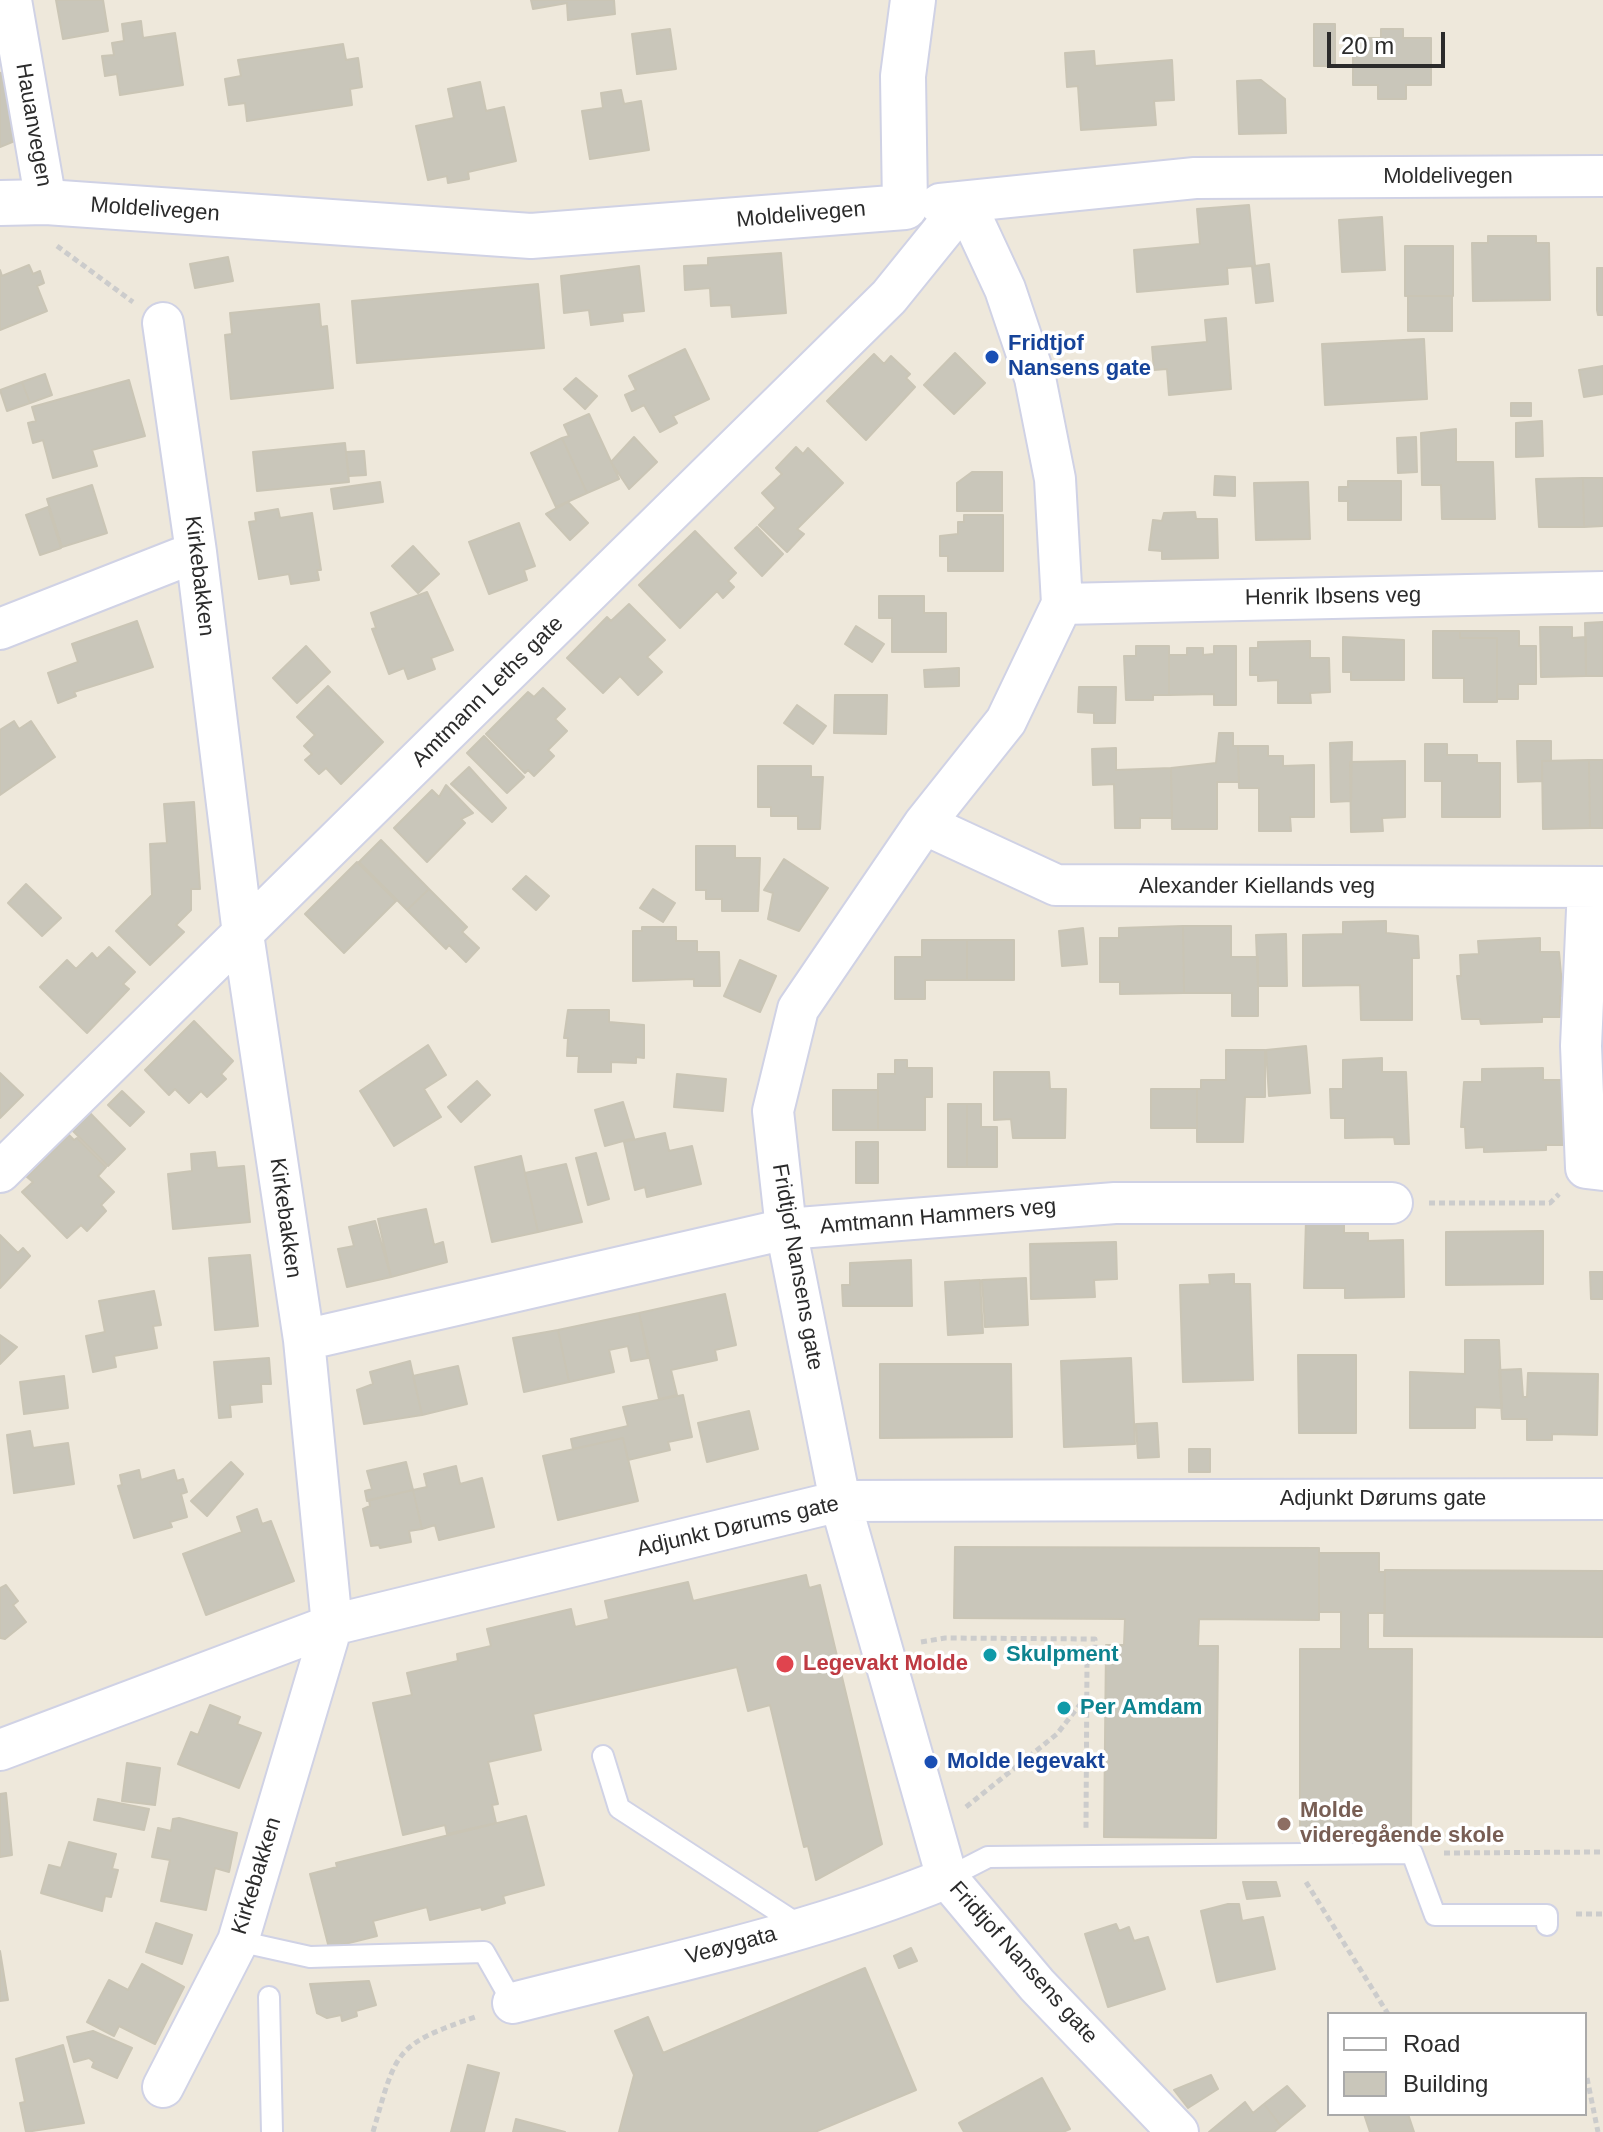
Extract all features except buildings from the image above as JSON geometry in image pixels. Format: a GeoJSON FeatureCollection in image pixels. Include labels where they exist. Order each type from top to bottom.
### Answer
{"type":"FeatureCollection","features":[{"type":"Feature","properties":{"kind":"main road"},"geometry":{"type":"LineString","coordinates":[[905,207],[903,76],[913,0]]}},
{"type":"Feature","properties":{"kind":"main road","name":"Moldelivegen"},"geometry":{"type":"LineString","coordinates":[[0,203],[48,218],[531,236],[905,207]]}},
{"type":"Feature","properties":{"kind":"street","name":"Hauanvegen"},"geometry":{"type":"LineString","coordinates":[[11,0],[48,218]]}},
{"type":"Feature","properties":{"kind":"street","name":"Moldelivegen"},"geometry":{"type":"LineString","coordinates":[[905,207],[1195,178],[1603,176]]}},
{"type":"Feature","properties":{"kind":"street","name":"Fridtjof Nansens gate"},"geometry":{"type":"LineString","coordinates":[[965,203],[1005,289],[1035,378],[1055,479],[1062,604],[1006,721],[924,824],[798,1009],[773,1111],[786,1229],[840,1501],[947,1878],[1037,1985],[1178,2132]]}},
{"type":"Feature","properties":{"kind":"street","name":"Amtmann Leths gate"},"geometry":{"type":"LineString","coordinates":[[0,1172],[889,297],[965,203]]}},
{"type":"Feature","properties":{"kind":"street","name":"Kirkebakken"},"geometry":{"type":"LineString","coordinates":[[163,323],[196,552],[243,934],[304,1340],[332,1625],[238,1941],[163,2087]]}},
{"type":"Feature","properties":{"kind":"street"},"geometry":{"type":"LineString","coordinates":[[0,629],[196,552]]}},
{"type":"Feature","properties":{"kind":"street","name":"Henrik Ibsens veg"},"geometry":{"type":"LineString","coordinates":[[1062,604],[1603,592]]}},
{"type":"Feature","properties":{"kind":"street","name":"Alexander Kiellands veg"},"geometry":{"type":"LineString","coordinates":[[924,824],[1056,885],[1595,887]]}},
{"type":"Feature","properties":{"kind":"street"},"geometry":{"type":"LineString","coordinates":[[1594,1169],[1581,1046],[1595,887]]}},
{"type":"Feature","properties":{"kind":"street","name":"Amtmann Hammers veg"},"geometry":{"type":"LineString","coordinates":[[304,1340],[786,1229],[1115,1203],[1392,1203]]}},
{"type":"Feature","properties":{"kind":"street","name":"Adjunkt Dørums gate"},"geometry":{"type":"LineString","coordinates":[[0,1750],[332,1625],[840,1501],[1603,1499]]}},
{"type":"Feature","properties":{"kind":"street","name":"Veøygata"},"geometry":{"type":"LineString","coordinates":[[513,2003],[803,1927],[895,1899],[947,1878]]}},
{"type":"Feature","properties":{"kind":"lane"},"geometry":{"type":"LineString","coordinates":[[603,1756],[619,1808],[803,1927]]}},
{"type":"Feature","properties":{"kind":"lane"},"geometry":{"type":"LineString","coordinates":[[947,1878],[988,1857],[1412,1853],[1435,1915],[1547,1915],[1547,1925]]}},
{"type":"Feature","properties":{"kind":"lane"},"geometry":{"type":"LineString","coordinates":[[238,1941],[310,1957],[484,1952],[513,2003]]}},
{"type":"Feature","properties":{"kind":"lane"},"geometry":{"type":"LineString","coordinates":[[269,1997],[272,2132]]}},
{"type":"Feature","properties":{"kind":"path"},"geometry":{"type":"LineString","coordinates":[[48,218],[55,245],[163,323]]}},
{"type":"Feature","properties":{"kind":"path"},"geometry":{"type":"LineString","coordinates":[[1392,1203],[1550,1203],[1594,1169]]}},
{"type":"Feature","properties":{"kind":"path"},"geometry":{"type":"LineString","coordinates":[[908,1644],[945,1638],[1095,1639],[1095,1652],[1087,1662],[1086,1815]]}},
{"type":"Feature","properties":{"kind":"path"},"geometry":{"type":"LineString","coordinates":[[960,1812],[1057,1734],[1087,1696]]}},
{"type":"Feature","properties":{"kind":"path"},"geometry":{"type":"LineString","coordinates":[[1412,1853],[1603,1852]]}},
{"type":"Feature","properties":{"kind":"path"},"geometry":{"type":"LineString","coordinates":[[1288,1854],[1387,2012]]}},
{"type":"Feature","properties":{"kind":"path"},"geometry":{"type":"LineString","coordinates":[[373,2132],[393,2064],[420,2036],[513,2003]]}},
{"type":"Feature","properties":{"kind":"path"},"geometry":{"type":"LineString","coordinates":[[1587,2078],[1598,2132]]}},
{"type":"Feature","properties":{"kind":"place","name":"Fridtjof Nansens gate"},"geometry":{"type":"Point","coordinates":[992,357]}},
{"type":"Feature","properties":{"kind":"place","name":"Skulpment"},"geometry":{"type":"Point","coordinates":[990,1655]}},
{"type":"Feature","properties":{"kind":"place","name":"Legevakt Molde"},"geometry":{"type":"Point","coordinates":[785,1664]}},
{"type":"Feature","properties":{"kind":"place","name":"Per Amdam"},"geometry":{"type":"Point","coordinates":[1064,1708]}},
{"type":"Feature","properties":{"kind":"place","name":"Molde legevakt"},"geometry":{"type":"Point","coordinates":[931,1762]}},
{"type":"Feature","properties":{"kind":"place","name":"Molde videregående skole"},"geometry":{"type":"Point","coordinates":[1284,1824]}}]}
